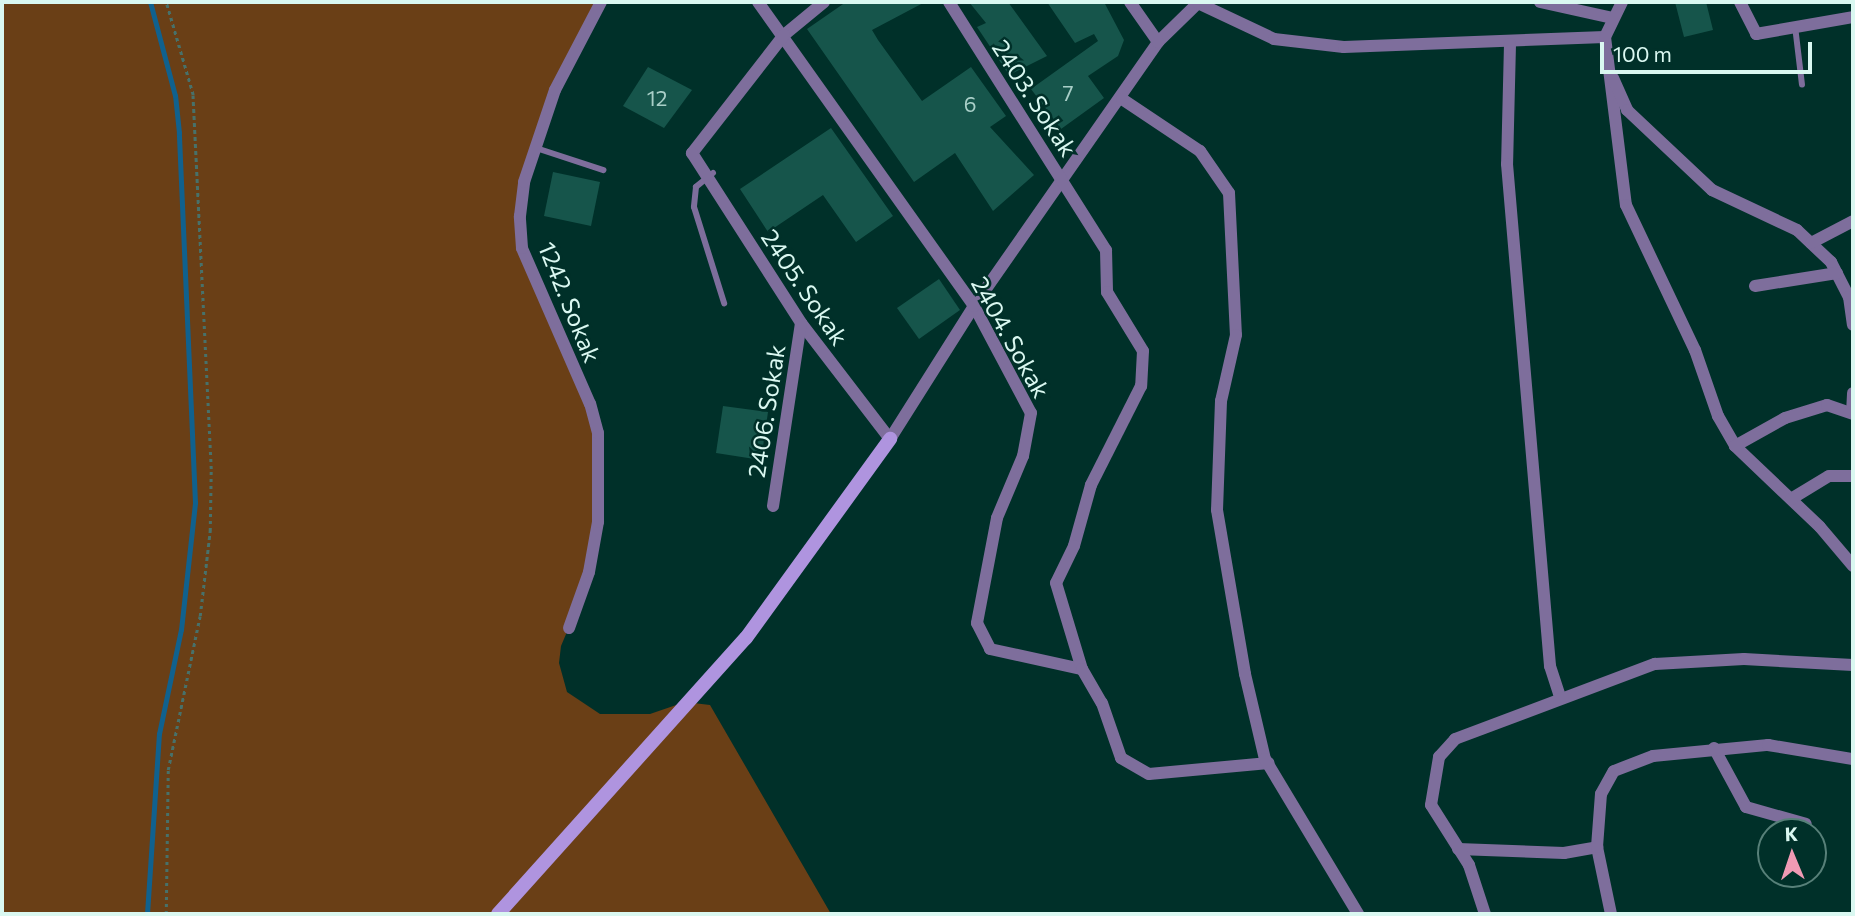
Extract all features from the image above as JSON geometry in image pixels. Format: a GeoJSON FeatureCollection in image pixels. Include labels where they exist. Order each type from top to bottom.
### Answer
{"type":"FeatureCollection","features":[{"type":"Feature","properties":{"kind":"street","name":"1242. Sokak"},"geometry":{"type":"LineString","coordinates":[[569,628],[589,572],[598,522],[598,433],[590,404],[523,248],[522,205],[534,147],[555,90],[601,2]]}},
{"type":"Feature","properties":{"kind":"street","name":"2404. Sokak"},"geometry":{"type":"LineString","coordinates":[[758,2],[975,306],[1031,413],[1027,445],[998,518],[977,623],[990,649],[1082,669]]}},
{"type":"Feature","properties":{"kind":"street"},"geometry":{"type":"LineString","coordinates":[[784,35],[824,2]]}},
{"type":"Feature","properties":{"kind":"street","name":"2403. Sokak"},"geometry":{"type":"LineString","coordinates":[[949,2],[1106,250],[1107,292],[1143,351],[1141,386],[1091,485],[1074,546],[1056,583],[1082,669],[1102,703],[1121,758],[1149,774],[1268,763]]}},
{"type":"Feature","properties":{"kind":"street"},"geometry":{"type":"LineString","coordinates":[[1130,2],[1158,42]]}},
{"type":"Feature","properties":{"kind":"street"},"geometry":{"type":"LineString","coordinates":[[498,914],[746,638],[890,439],[975,306],[1122,99],[1158,42],[1199,2],[1275,39],[1344,47],[1510,44],[1605,37]]}},
{"type":"Feature","properties":{"kind":"street"},"geometry":{"type":"LineString","coordinates":[[1540,2],[1613,18]]}},
{"type":"Feature","properties":{"kind":"street"},"geometry":{"type":"LineString","coordinates":[[1622,2],[1605,37],[1626,205],[1735,446],[1791,499],[1853,566]]}},
{"type":"Feature","properties":{"kind":"street"},"geometry":{"type":"LineString","coordinates":[[1740,2],[1756,34],[1853,17]]}},
{"type":"Feature","properties":{"kind":"street","name":"2405. Sokak"},"geometry":{"type":"LineString","coordinates":[[784,35],[692,153],[801,323],[890,439]]}},
{"type":"Feature","properties":{"kind":"street"},"geometry":{"type":"LineString","coordinates":[[1510,44],[1507,164],[1550,666],[1560,696]]}},
{"type":"Feature","properties":{"kind":"street"},"geometry":{"type":"LineString","coordinates":[[1607,65],[1627,110],[1674,157],[1712,190],[1797,230],[1811,243],[1837,273],[1849,297],[1853,326]]}},
{"type":"Feature","properties":{"kind":"street"},"geometry":{"type":"LineString","coordinates":[[1122,99],[1200,151],[1229,193],[1236,335],[1221,401],[1217,510],[1245,674],[1268,763],[1358,914]]}},
{"type":"Feature","properties":{"kind":"street"},"geometry":{"type":"LineString","coordinates":[[1811,243],[1853,221]]}},
{"type":"Feature","properties":{"kind":"street"},"geometry":{"type":"LineString","coordinates":[[1755,286],[1837,273]]}},
{"type":"Feature","properties":{"kind":"street","name":"2406. Sokak"},"geometry":{"type":"LineString","coordinates":[[773,506],[801,323]]}},
{"type":"Feature","properties":{"kind":"street"},"geometry":{"type":"LineString","coordinates":[[1735,446],[1785,418],[1827,405],[1853,414],[1853,393]]}},
{"type":"Feature","properties":{"kind":"street"},"geometry":{"type":"LineString","coordinates":[[1791,499],[1829,476],[1853,476]]}},
{"type":"Feature","properties":{"kind":"street"},"geometry":{"type":"LineString","coordinates":[[1485,914],[1469,864],[1432,805],[1439,757],[1455,738],[1560,696],[1655,664],[1744,659],[1853,665]]}},
{"type":"Feature","properties":{"kind":"street"},"geometry":{"type":"LineString","coordinates":[[1611,914],[1597,847],[1601,794],[1614,771],[1653,756],[1714,748],[1768,745],[1853,759]]}},
{"type":"Feature","properties":{"kind":"street"},"geometry":{"type":"LineString","coordinates":[[1714,748],[1746,807],[1785,818]]}},
{"type":"Feature","properties":{"kind":"street"},"geometry":{"type":"LineString","coordinates":[[1458,849],[1564,853],[1597,847]]}},
{"type":"Feature","properties":{"kind":"lane"},"geometry":{"type":"LineString","coordinates":[[1795,26],[1802,85]]}},
{"type":"Feature","properties":{"kind":"lane"},"geometry":{"type":"LineString","coordinates":[[534,147],[603,170]]}},
{"type":"Feature","properties":{"kind":"lane"},"geometry":{"type":"LineString","coordinates":[[713,173],[696,187],[694,207],[724,303]]}},
{"type":"Feature","properties":{"kind":"path"},"geometry":{"type":"LineString","coordinates":[[166,2],[193,95],[211,469],[210,531],[200,616],[168,770],[166,914]]}},
{"type":"Feature","properties":{"kind":"shaded area"},"geometry":{"type":"Polygon","coordinates":[[[2,2],[601,2],[579,39],[524,182],[523,248],[590,404],[601,484],[580,601],[561,646],[559,663],[567,692],[600,714],[650,714],[685,702],[710,705],[831,914],[2,914],[2,2]]]}},
{"type":"Feature","properties":{"kind":"building"},"geometry":{"type":"Polygon","coordinates":[[[846,2],[925,2],[872,30],[878,40],[922,101],[971,67],[1006,116],[990,127],[1034,175],[993,211],[955,153],[914,182],[807,29],[846,2]]]}},
{"type":"Feature","properties":{"kind":"building"},"geometry":{"type":"Polygon","coordinates":[[[969,2],[1008,2],[1047,56],[1009,75],[977,27],[986,23],[969,2]]]}},
{"type":"Feature","properties":{"kind":"building"},"geometry":{"type":"Polygon","coordinates":[[[1047,2],[1104,2],[1124,40],[1118,56],[1088,76],[1104,98],[1061,129],[1031,89],[1098,41],[1094,34],[1075,43],[1047,2]]]}},
{"type":"Feature","properties":{"kind":"building"},"geometry":{"type":"Polygon","coordinates":[[[1675,2],[1706,2],[1713,30],[1684,37],[1675,2]]]}},
{"type":"Feature","properties":{"kind":"building"},"geometry":{"type":"Polygon","coordinates":[[[648,67],[692,90],[664,128],[623,106],[648,67]]]}},
{"type":"Feature","properties":{"kind":"building"},"geometry":{"type":"Polygon","coordinates":[[[831,128],[893,216],[856,242],[823,195],[768,232],[740,189],[831,128]]]}},
{"type":"Feature","properties":{"kind":"building"},"geometry":{"type":"Polygon","coordinates":[[[553,172],[600,182],[591,226],[544,216],[553,172]]]}},
{"type":"Feature","properties":{"kind":"building"},"geometry":{"type":"Polygon","coordinates":[[[939,279],[960,310],[919,339],[897,308],[939,279]]]}},
{"type":"Feature","properties":{"kind":"building"},"geometry":{"type":"Polygon","coordinates":[[[723,406],[768,412],[761,460],[716,453],[723,406]]]}},
{"type":"Feature","properties":{"kind":"waterway"},"geometry":{"type":"LineString","coordinates":[[147,914],[159,734],[181,630],[195,503],[179,133],[175,96],[150,2]]}}]}
